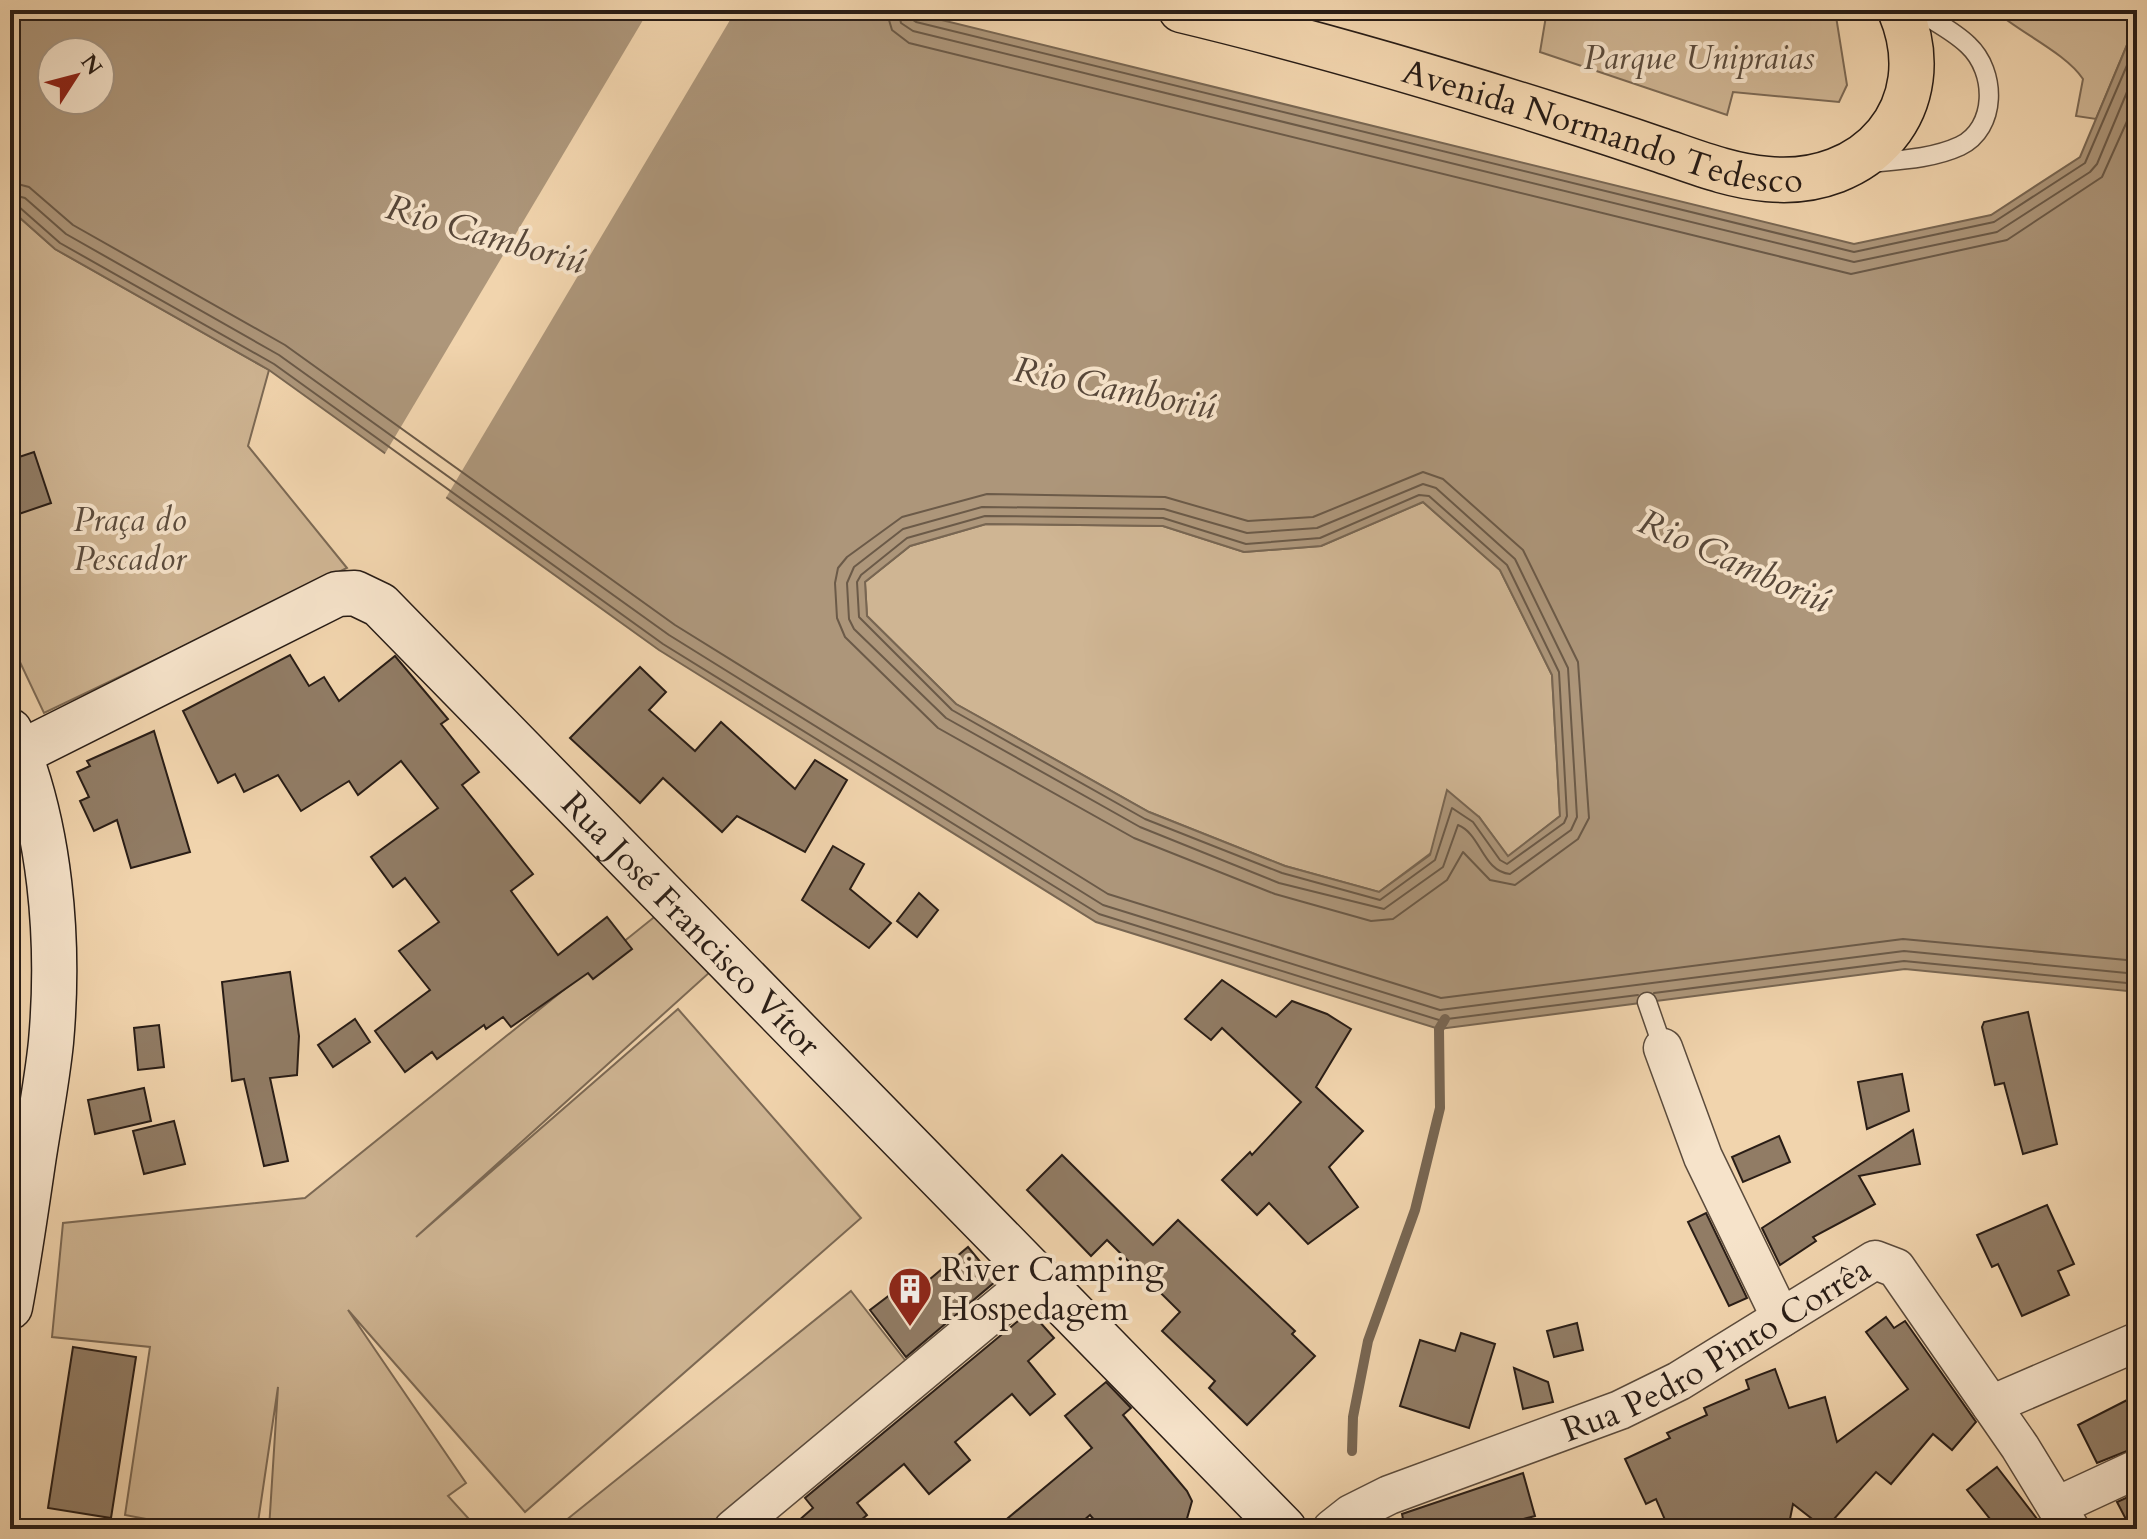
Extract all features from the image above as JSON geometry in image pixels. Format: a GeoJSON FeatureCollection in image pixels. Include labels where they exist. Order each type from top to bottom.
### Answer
{"type":"FeatureCollection","features":[{"type":"Feature","properties":{"kind":"main road","name":"Avenida Normando Tedesco"},"geometry":{"type":"LineString","coordinates":[[1181,10],[1256,18],[1743,176],[1769,180],[1807,179],[1853,165],[1871,153],[1891,131],[1909,87],[1912,51],[1900,10]]}},
{"type":"Feature","properties":{"kind":"main road","name":"Rua José Francisco Vítor"},"geometry":{"type":"LineString","coordinates":[[15,742],[337,594],[355,593],[380,605],[1037,1276],[1245,1512],[1284,1529]]}},
{"type":"Feature","properties":{"kind":"main road"},"geometry":{"type":"LineString","coordinates":[[10,1307],[51,1042],[53,971],[49,890],[38,824],[15,742]]}},
{"type":"Feature","properties":{"kind":"street"},"geometry":{"type":"LineString","coordinates":[[1663,1048],[1703,1157],[1781,1318]]}},
{"type":"Feature","properties":{"kind":"street","name":"Rua Pedro Pinto Corrêa"},"geometry":{"type":"LineString","coordinates":[[1332,1529],[1351,1514],[1389,1495],[1620,1410],[1679,1381],[1875,1260],[1885,1261],[1896,1268],[1991,1405],[2064,1518]]}},
{"type":"Feature","properties":{"kind":"street"},"geometry":{"type":"LineString","coordinates":[[733,1529],[1037,1276]]}},
{"type":"Feature","properties":{"kind":"street"},"geometry":{"type":"LineString","coordinates":[[1991,1405],[2137,1342]]}},
{"type":"Feature","properties":{"kind":"street"},"geometry":{"type":"LineString","coordinates":[[2064,1518],[2137,1469]]}},
{"type":"Feature","properties":{"kind":"lane"},"geometry":{"type":"LineString","coordinates":[[1853,165],[1930,156],[1959,146],[1974,137],[1982,126],[1989,93],[1983,67],[1969,46],[1917,10]]}},
{"type":"Feature","properties":{"kind":"lane"},"geometry":{"type":"LineString","coordinates":[[1647,1002],[1663,1048]]}},
{"type":"Feature","properties":{"kind":"green space","name":"Parque Unipraias"},"geometry":{"type":"Polygon","coordinates":[[[1547,10],[1835,10],[1847,85],[1839,102],[1733,92],[1727,115],[1540,52],[1547,10]]]}},
{"type":"Feature","properties":{"kind":"green space"},"geometry":{"type":"Polygon","coordinates":[[[1994,10],[2136,10],[2135,26],[2096,119],[2076,116],[2083,79],[2066,60],[1994,10]]]}},
{"type":"Feature","properties":{"kind":"green space","name":"Praça do Pescador"},"geometry":{"type":"Polygon","coordinates":[[[10,209],[55,249],[269,370],[248,446],[347,568],[44,713],[10,641],[10,209]]]}},
{"type":"Feature","properties":{"kind":"green space"},"geometry":{"type":"Polygon","coordinates":[[[1423,502],[1500,570],[1552,675],[1560,816],[1508,857],[1479,817],[1379,892],[1285,866],[1149,812],[956,704],[867,616],[865,582],[910,546],[986,524],[1163,526],[1244,552],[1321,546],[1423,502]]]}},
{"type":"Feature","properties":{"kind":"green space"},"geometry":{"type":"Polygon","coordinates":[[[658,914],[710,972],[416,1237],[678,1009],[861,1218],[525,1512],[348,1310],[466,1483],[448,1496],[478,1529],[269,1529],[278,1387],[257,1529],[199,1529],[125,1515],[150,1347],[52,1337],[63,1223],[305,1198],[658,914]]]}},
{"type":"Feature","properties":{"kind":"green space"},"geometry":{"type":"Polygon","coordinates":[[[851,1291],[912,1369],[708,1529],[564,1529],[560,1525],[851,1291]]]}},
{"type":"Feature","properties":{"kind":"water","name":"Rio Camboriú"},"geometry":{"type":"Polygon","coordinates":[[[10,10],[901,10],[1854,244],[1991,215],[2080,157],[2135,26],[2137,10],[2137,992],[1905,969],[1439,1029],[1096,922],[659,650],[269,370],[55,249],[10,209],[10,10]],[[1423,502],[1321,546],[1244,552],[1163,526],[986,524],[910,546],[865,582],[867,616],[956,704],[1149,812],[1285,866],[1379,892],[1430,855],[1447,790],[1479,817],[1508,856],[1560,816],[1552,675],[1500,570],[1423,502]]]}},
{"type":"Feature","properties":{"kind":"pier"},"geometry":{"type":"Polygon","coordinates":[[[649,10],[736,10],[444,501],[383,457],[649,10]]]}},
{"type":"Feature","properties":{"kind":"building"},"geometry":{"type":"Polygon","coordinates":[[[34,452],[51,503],[10,517],[10,460],[34,452]]]}},
{"type":"Feature","properties":{"kind":"building"},"geometry":{"type":"Polygon","coordinates":[[[290,655],[309,686],[324,677],[339,701],[395,656],[448,719],[441,724],[479,772],[462,785],[533,874],[511,891],[558,955],[607,917],[632,949],[593,979],[588,973],[511,1027],[503,1017],[486,1029],[484,1025],[437,1059],[432,1052],[405,1072],[375,1031],[430,990],[399,951],[439,922],[405,878],[393,887],[371,857],[438,808],[401,761],[358,795],[349,781],[301,811],[278,775],[244,792],[235,774],[218,783],[183,711],[290,655]]]}},
{"type":"Feature","properties":{"kind":"building"},"geometry":{"type":"Polygon","coordinates":[[[640,667],[666,692],[649,710],[695,751],[721,722],[795,789],[815,760],[847,780],[805,852],[737,816],[722,832],[663,778],[640,803],[570,738],[640,667]]]}},
{"type":"Feature","properties":{"kind":"building"},"geometry":{"type":"Polygon","coordinates":[[[154,731],[190,852],[131,868],[117,820],[94,831],[80,801],[89,797],[77,772],[90,766],[87,761],[154,731]]]}},
{"type":"Feature","properties":{"kind":"building"},"geometry":{"type":"Polygon","coordinates":[[[833,846],[864,864],[850,889],[891,923],[869,948],[802,900],[833,846]]]}},
{"type":"Feature","properties":{"kind":"building"},"geometry":{"type":"Polygon","coordinates":[[[919,893],[938,910],[917,937],[897,921],[919,893]]]}},
{"type":"Feature","properties":{"kind":"building"},"geometry":{"type":"Polygon","coordinates":[[[290,972],[299,1036],[297,1075],[270,1078],[288,1161],[264,1166],[244,1079],[232,1081],[222,982],[290,972]]]}},
{"type":"Feature","properties":{"kind":"building"},"geometry":{"type":"Polygon","coordinates":[[[1222,980],[1276,1017],[1292,1001],[1327,1014],[1351,1029],[1316,1087],[1363,1131],[1329,1167],[1358,1207],[1308,1244],[1269,1203],[1257,1215],[1222,1180],[1250,1152],[1252,1155],[1301,1102],[1222,1028],[1211,1040],[1185,1019],[1222,980]]]}},
{"type":"Feature","properties":{"kind":"building"},"geometry":{"type":"Polygon","coordinates":[[[2028,1012],[2057,1144],[2023,1154],[2004,1083],[1995,1085],[1982,1027],[1984,1022],[2028,1012]]]}},
{"type":"Feature","properties":{"kind":"building"},"geometry":{"type":"Polygon","coordinates":[[[355,1019],[370,1042],[333,1067],[318,1045],[355,1019]]]}},
{"type":"Feature","properties":{"kind":"building"},"geometry":{"type":"Polygon","coordinates":[[[159,1025],[164,1067],[138,1070],[134,1028],[159,1025]]]}},
{"type":"Feature","properties":{"kind":"building"},"geometry":{"type":"Polygon","coordinates":[[[1902,1074],[1909,1111],[1867,1129],[1858,1082],[1902,1074]]]}},
{"type":"Feature","properties":{"kind":"building"},"geometry":{"type":"Polygon","coordinates":[[[144,1088],[151,1121],[95,1134],[88,1100],[144,1088]]]}},
{"type":"Feature","properties":{"kind":"building"},"geometry":{"type":"Polygon","coordinates":[[[174,1121],[185,1164],[144,1174],[133,1131],[174,1121]]]}},
{"type":"Feature","properties":{"kind":"building"},"geometry":{"type":"Polygon","coordinates":[[[1913,1130],[1920,1164],[1859,1176],[1875,1204],[1813,1237],[1816,1241],[1780,1265],[1762,1228],[1913,1130]]]}},
{"type":"Feature","properties":{"kind":"building"},"geometry":{"type":"Polygon","coordinates":[[[1779,1136],[1790,1162],[1743,1182],[1732,1157],[1779,1136]]]}},
{"type":"Feature","properties":{"kind":"building"},"geometry":{"type":"Polygon","coordinates":[[[1062,1155],[1153,1245],[1178,1220],[1295,1331],[1292,1334],[1315,1356],[1247,1425],[1209,1388],[1215,1381],[1162,1331],[1180,1312],[1107,1240],[1091,1256],[1027,1190],[1062,1155]]]}},
{"type":"Feature","properties":{"kind":"building"},"geometry":{"type":"Polygon","coordinates":[[[2047,1205],[2074,1264],[2058,1271],[2069,1295],[2022,1316],[1998,1264],[1992,1267],[1977,1235],[2047,1205]]]}},
{"type":"Feature","properties":{"kind":"building"},"geometry":{"type":"Polygon","coordinates":[[[1706,1213],[1747,1298],[1729,1306],[1688,1222],[1706,1213]]]}},
{"type":"Feature","properties":{"kind":"building"},"geometry":{"type":"Polygon","coordinates":[[[968,1247],[996,1281],[906,1357],[870,1310],[903,1285],[911,1295],[968,1247]]]}},
{"type":"Feature","properties":{"kind":"building"},"geometry":{"type":"Polygon","coordinates":[[[1030,1311],[1054,1338],[1028,1361],[1055,1394],[1030,1415],[1012,1394],[955,1442],[970,1460],[929,1494],[904,1464],[857,1503],[867,1515],[850,1529],[789,1529],[813,1508],[805,1498],[1030,1311]]]}},
{"type":"Feature","properties":{"kind":"building"},"geometry":{"type":"Polygon","coordinates":[[[1886,1317],[1894,1328],[1905,1321],[1976,1422],[1952,1450],[1933,1434],[1891,1484],[1876,1472],[1825,1529],[1793,1504],[1788,1529],[1669,1529],[1656,1499],[1646,1504],[1625,1459],[1670,1438],[1667,1433],[1707,1415],[1704,1408],[1749,1389],[1746,1380],[1775,1369],[1789,1408],[1825,1397],[1837,1442],[1908,1389],[1866,1332],[1886,1317]]]}},
{"type":"Feature","properties":{"kind":"building"},"geometry":{"type":"Polygon","coordinates":[[[1577,1323],[1583,1350],[1554,1357],[1547,1331],[1577,1323]]]}},
{"type":"Feature","properties":{"kind":"building"},"geometry":{"type":"Polygon","coordinates":[[[1461,1333],[1495,1344],[1469,1428],[1400,1406],[1420,1340],[1455,1351],[1461,1333]]]}},
{"type":"Feature","properties":{"kind":"building"},"geometry":{"type":"Polygon","coordinates":[[[73,1347],[136,1357],[111,1518],[48,1508],[73,1347]]]}},
{"type":"Feature","properties":{"kind":"building"},"geometry":{"type":"Polygon","coordinates":[[[1514,1368],[1548,1382],[1553,1402],[1523,1409],[1514,1368]]]}},
{"type":"Feature","properties":{"kind":"building"},"geometry":{"type":"Polygon","coordinates":[[[1106,1382],[1131,1408],[1123,1415],[1187,1491],[1192,1501],[1184,1529],[1102,1529],[1090,1515],[1074,1529],[996,1528],[1092,1448],[1065,1416],[1106,1382]]]}},
{"type":"Feature","properties":{"kind":"building"},"geometry":{"type":"Polygon","coordinates":[[[2137,1395],[2137,1447],[2097,1463],[2078,1425],[2137,1395]]]}},
{"type":"Feature","properties":{"kind":"building"},"geometry":{"type":"Polygon","coordinates":[[[1997,1467],[2044,1529],[1998,1529],[1967,1490],[1997,1467]]]}},
{"type":"Feature","properties":{"kind":"building"},"geometry":{"type":"Polygon","coordinates":[[[1523,1473],[1535,1516],[1485,1529],[1405,1529],[1402,1514],[1523,1473]]]}},
{"type":"Feature","properties":{"kind":"building"},"geometry":{"type":"Polygon","coordinates":[[[2137,1493],[2137,1529],[2131,1529],[2117,1502],[2137,1493]]]}},
{"type":"Feature","properties":{"kind":"waterway"},"geometry":{"type":"LineString","coordinates":[[1352,1451],[1353,1417],[1368,1341],[1415,1210],[1440,1108],[1439,1029],[1445,1019]]}},
{"type":"Feature","properties":{"kind":"place","name":"River Camping Hospedagem"},"geometry":{"type":"Point","coordinates":[910,1328]}}]}
